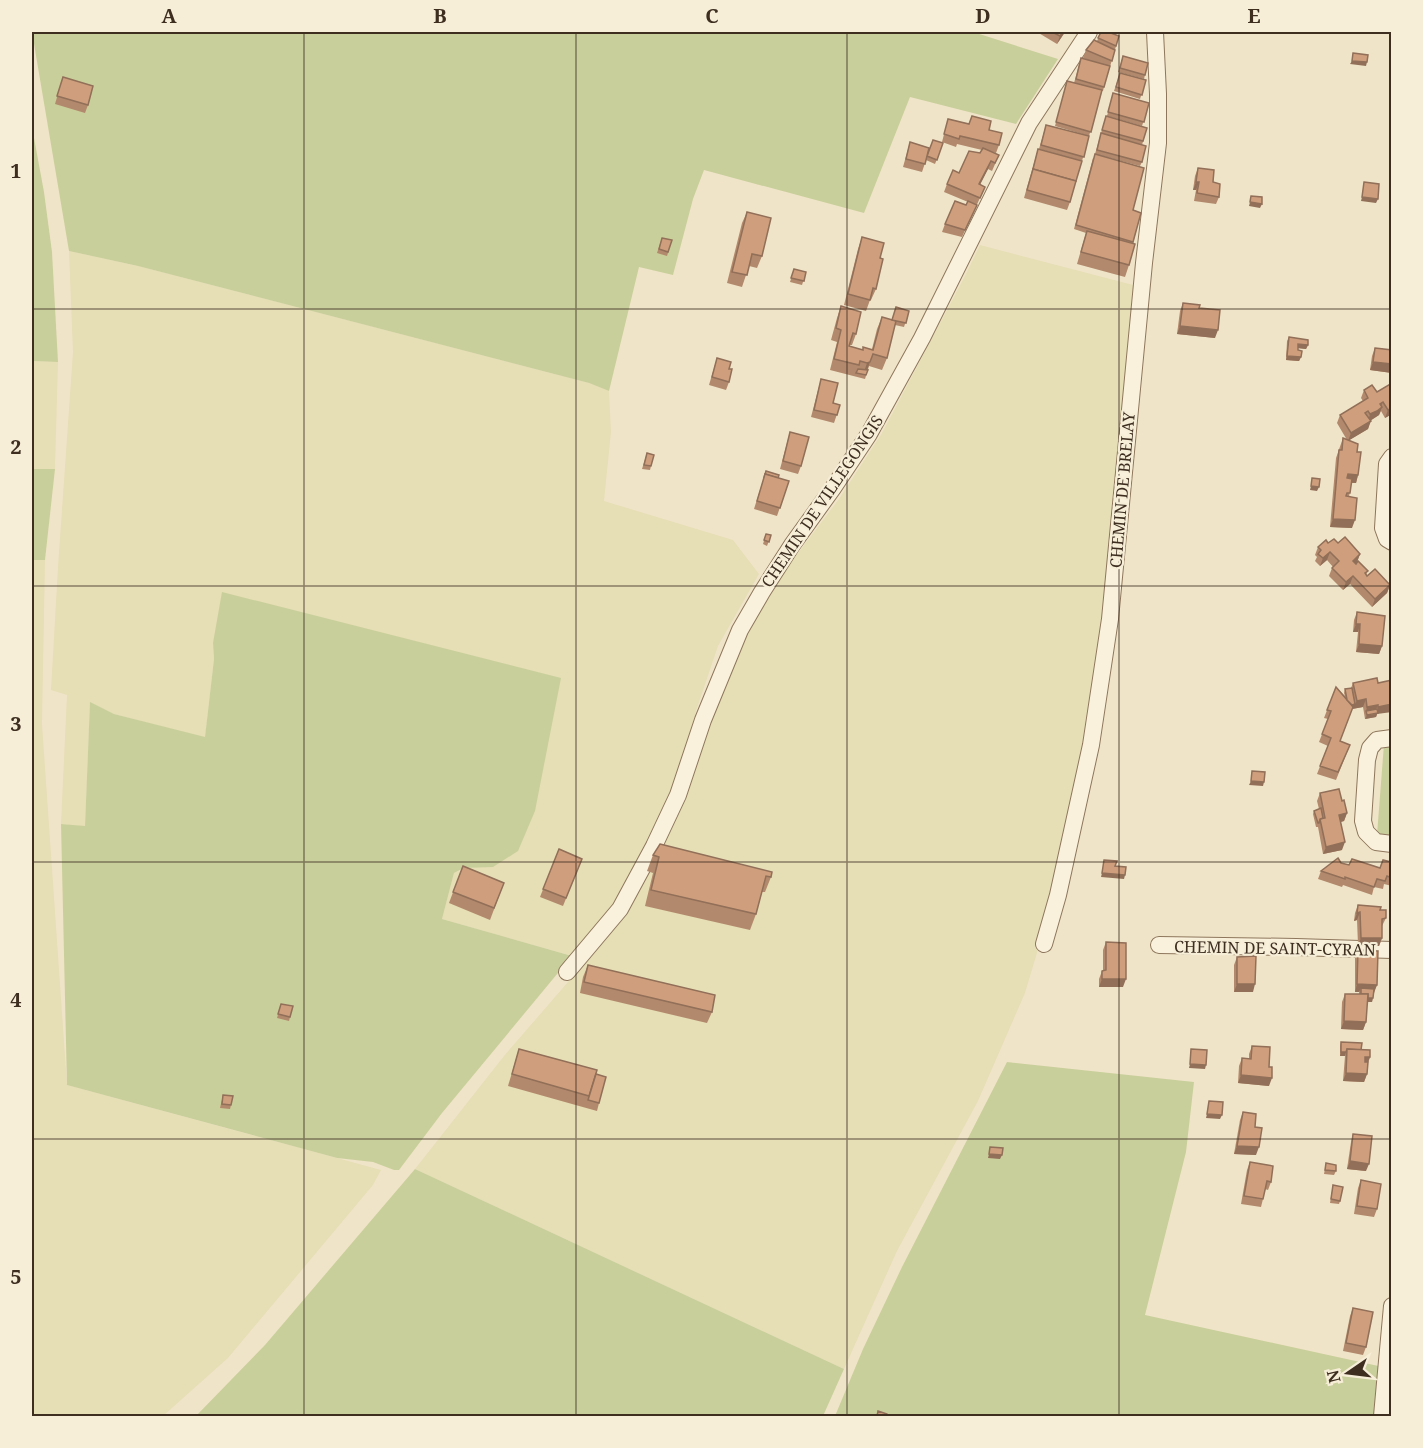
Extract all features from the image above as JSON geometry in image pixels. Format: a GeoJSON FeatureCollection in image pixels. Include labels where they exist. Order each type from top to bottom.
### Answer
{"type":"FeatureCollection","features":[{"type":"Feature","properties":{"kind":"street","name":"CHEMIN DE VILLEGONGIS"},"geometry":{"type":"LineString","coordinates":[[567,972],[620,909],[678,795],[703,720],[740,630],[792,545],[868,434],[922,338],[1029,123],[1089,32]]}},
{"type":"Feature","properties":{"kind":"street","name":"CHEMIN DE BRELAY"},"geometry":{"type":"LineString","coordinates":[[1044,944],[1058,896],[1091,745],[1110,619],[1144,263],[1158,143],[1155,32]]}},
{"type":"Feature","properties":{"kind":"street"},"geometry":{"type":"LineString","coordinates":[[1392,457],[1387,464],[1383,528],[1392,542]]}},
{"type":"Feature","properties":{"kind":"street"},"geometry":{"type":"LineString","coordinates":[[1392,738],[1377,740],[1370,748],[1367,760],[1363,821],[1366,832],[1376,842],[1392,844]]}},
{"type":"Feature","properties":{"kind":"street","name":"CHEMIN DE SAINT-CYRAN"},"geometry":{"type":"LineString","coordinates":[[1159,945],[1392,950]]}},
{"type":"Feature","properties":{"kind":"street"},"geometry":{"type":"LineString","coordinates":[[1382,1416],[1392,1306]]}},
{"type":"Feature","properties":{"kind":"shaded area"},"geometry":{"type":"Polygon","coordinates":[[[980,245],[1137,286],[1120,470],[1085,754],[1046,923],[1025,993],[978,1101],[897,1251],[844,1369],[415,1169],[504,1056],[587,960],[442,919],[454,873],[477,867],[213,643],[214,659],[205,738],[114,714],[90,703],[85,827],[61,824],[67,695],[51,690],[73,352],[69,251],[138,266],[589,383],[609,391],[611,432],[604,501],[733,540],[759,574],[718,646],[696,711],[680,773],[719,683],[776,582],[839,499],[882,433],[980,245]]]}},
{"type":"Feature","properties":{"kind":"shaded area"},"geometry":{"type":"Polygon","coordinates":[[[32,361],[58,362],[55,469],[32,469],[32,361]]]}},
{"type":"Feature","properties":{"kind":"shaded area"},"geometry":{"type":"Polygon","coordinates":[[[32,560],[45,560],[42,724],[67,1085],[381,1170],[373,1185],[228,1358],[163,1416],[32,1416],[32,560]]]}},
{"type":"Feature","properties":{"kind":"green space"},"geometry":{"type":"Polygon","coordinates":[[[32,32],[973,32],[1058,59],[1016,124],[910,97],[864,213],[704,170],[693,199],[673,275],[639,267],[609,391],[589,383],[138,266],[69,251],[32,32]]]}},
{"type":"Feature","properties":{"kind":"green space"},"geometry":{"type":"Polygon","coordinates":[[[32,127],[52,252],[58,362],[32,361],[32,127]]]}},
{"type":"Feature","properties":{"kind":"green space"},"geometry":{"type":"Polygon","coordinates":[[[32,469],[55,469],[45,560],[32,560],[32,469]]]}},
{"type":"Feature","properties":{"kind":"green space"},"geometry":{"type":"Polygon","coordinates":[[[222,592],[561,678],[535,811],[518,851],[493,867],[464,868],[454,873],[442,919],[572,956],[442,1113],[399,1170],[373,1162],[337,1158],[67,1085],[61,824],[85,826],[90,702],[114,714],[205,737],[214,659],[213,643],[222,592]]]}},
{"type":"Feature","properties":{"kind":"green space"},"geometry":{"type":"Polygon","coordinates":[[[1384,744],[1391,744],[1391,839],[1377,835],[1384,744]]]}},
{"type":"Feature","properties":{"kind":"green space"},"geometry":{"type":"Polygon","coordinates":[[[1007,1062],[1194,1082],[1186,1152],[1145,1315],[1383,1367],[1377,1416],[835,1416],[863,1349],[902,1267],[1007,1062]]]}},
{"type":"Feature","properties":{"kind":"green space"},"geometry":{"type":"Polygon","coordinates":[[[415,1169],[844,1369],[823,1416],[196,1416],[265,1345],[415,1169]]]}},
{"type":"Feature","properties":{"kind":"building"},"geometry":{"type":"Polygon","coordinates":[[[1101,32],[1119,36],[1116,46],[1098,38],[1101,32]]]}},
{"type":"Feature","properties":{"kind":"building"},"geometry":{"type":"Polygon","coordinates":[[[1094,40],[1115,50],[1112,61],[1086,50],[1094,40]]]}},
{"type":"Feature","properties":{"kind":"building"},"geometry":{"type":"Polygon","coordinates":[[[1353,53],[1368,55],[1367,62],[1352,61],[1353,53]]]}},
{"type":"Feature","properties":{"kind":"building"},"geometry":{"type":"Polygon","coordinates":[[[1123,56],[1148,63],[1145,75],[1120,68],[1123,56]]]}},
{"type":"Feature","properties":{"kind":"building"},"geometry":{"type":"Polygon","coordinates":[[[1081,58],[1110,66],[1104,87],[1076,79],[1081,58]]]}},
{"type":"Feature","properties":{"kind":"building"},"geometry":{"type":"Polygon","coordinates":[[[1120,73],[1146,80],[1142,95],[1116,87],[1120,73]]]}},
{"type":"Feature","properties":{"kind":"building"},"geometry":{"type":"Polygon","coordinates":[[[63,77],[93,86],[88,105],[57,96],[63,77]]]}},
{"type":"Feature","properties":{"kind":"building"},"geometry":{"type":"Polygon","coordinates":[[[1067,81],[1102,90],[1091,132],[1056,122],[1067,81]]]}},
{"type":"Feature","properties":{"kind":"building"},"geometry":{"type":"Polygon","coordinates":[[[1113,93],[1149,103],[1144,122],[1108,112],[1113,93]]]}},
{"type":"Feature","properties":{"kind":"building"},"geometry":{"type":"Polygon","coordinates":[[[972,116],[991,121],[989,130],[1002,133],[999,145],[960,136],[959,139],[944,134],[948,119],[969,124],[972,116]]]}},
{"type":"Feature","properties":{"kind":"building"},"geometry":{"type":"Polygon","coordinates":[[[1106,116],[1147,128],[1143,141],[1102,130],[1106,116]]]}},
{"type":"Feature","properties":{"kind":"building"},"geometry":{"type":"Polygon","coordinates":[[[1046,125],[1089,136],[1084,157],[1041,145],[1046,125]]]}},
{"type":"Feature","properties":{"kind":"building"},"geometry":{"type":"Polygon","coordinates":[[[1101,133],[1146,146],[1142,162],[1097,150],[1101,133]]]}},
{"type":"Feature","properties":{"kind":"building"},"geometry":{"type":"Polygon","coordinates":[[[933,140],[943,143],[937,160],[927,156],[933,140]]]}},
{"type":"Feature","properties":{"kind":"building"},"geometry":{"type":"Polygon","coordinates":[[[910,142],[929,148],[925,164],[906,159],[910,142]]]}},
{"type":"Feature","properties":{"kind":"building"},"geometry":{"type":"Polygon","coordinates":[[[983,148],[999,155],[995,163],[991,161],[979,184],[985,187],[980,198],[947,184],[953,170],[959,173],[969,151],[980,153],[983,148]]]}},
{"type":"Feature","properties":{"kind":"building"},"geometry":{"type":"Polygon","coordinates":[[[1038,149],[1082,161],[1076,181],[1033,169],[1038,149]]]}},
{"type":"Feature","properties":{"kind":"building"},"geometry":{"type":"Polygon","coordinates":[[[1095,154],[1144,168],[1133,210],[1141,213],[1133,242],[1076,225],[1095,154]]]}},
{"type":"Feature","properties":{"kind":"building"},"geometry":{"type":"Polygon","coordinates":[[[1198,168],[1214,170],[1213,182],[1220,184],[1219,197],[1197,193],[1198,168]]]}},
{"type":"Feature","properties":{"kind":"building"},"geometry":{"type":"Polygon","coordinates":[[[1033,169],[1076,181],[1070,202],[1027,190],[1033,169]]]}},
{"type":"Feature","properties":{"kind":"building"},"geometry":{"type":"Polygon","coordinates":[[[1364,182],[1379,184],[1378,199],[1362,197],[1364,182]]]}},
{"type":"Feature","properties":{"kind":"building"},"geometry":{"type":"Polygon","coordinates":[[[1251,196],[1262,197],[1262,204],[1250,202],[1251,196]]]}},
{"type":"Feature","properties":{"kind":"building"},"geometry":{"type":"Polygon","coordinates":[[[955,201],[966,205],[968,201],[977,205],[965,230],[945,224],[955,201]]]}},
{"type":"Feature","properties":{"kind":"building"},"geometry":{"type":"Polygon","coordinates":[[[747,212],[771,218],[762,256],[752,254],[747,275],[732,272],[747,212]]]}},
{"type":"Feature","properties":{"kind":"building"},"geometry":{"type":"Polygon","coordinates":[[[1087,231],[1135,244],[1129,265],[1081,252],[1087,231]]]}},
{"type":"Feature","properties":{"kind":"building"},"geometry":{"type":"Polygon","coordinates":[[[862,237],[884,243],[876,289],[873,288],[870,300],[848,294],[862,237]]]}},
{"type":"Feature","properties":{"kind":"building"},"geometry":{"type":"Polygon","coordinates":[[[662,238],[672,240],[668,252],[659,249],[662,238]]]}},
{"type":"Feature","properties":{"kind":"building"},"geometry":{"type":"Polygon","coordinates":[[[794,269],[806,272],[804,281],[791,278],[794,269]]]}},
{"type":"Feature","properties":{"kind":"building"},"geometry":{"type":"Polygon","coordinates":[[[1183,303],[1200,305],[1199,308],[1220,310],[1218,330],[1180,326],[1183,303]]]}},
{"type":"Feature","properties":{"kind":"building"},"geometry":{"type":"Polygon","coordinates":[[[841,306],[861,312],[856,334],[853,333],[849,346],[863,350],[863,347],[873,350],[882,317],[896,321],[887,358],[873,354],[870,362],[860,361],[859,365],[834,359],[841,330],[836,328],[841,306]]]}},
{"type":"Feature","properties":{"kind":"building"},"geometry":{"type":"Polygon","coordinates":[[[896,307],[909,311],[906,323],[892,320],[896,307]]]}},
{"type":"Feature","properties":{"kind":"building"},"geometry":{"type":"Polygon","coordinates":[[[1289,337],[1308,340],[1308,345],[1298,344],[1298,350],[1302,351],[1301,357],[1287,356],[1289,337]]]}},
{"type":"Feature","properties":{"kind":"building"},"geometry":{"type":"Polygon","coordinates":[[[1375,348],[1392,350],[1392,364],[1373,362],[1375,348]]]}},
{"type":"Feature","properties":{"kind":"building"},"geometry":{"type":"Polygon","coordinates":[[[717,358],[731,362],[729,382],[712,377],[717,358]]]}},
{"type":"Feature","properties":{"kind":"building"},"geometry":{"type":"Polygon","coordinates":[[[858,369],[868,370],[866,375],[856,373],[858,369]]]}},
{"type":"Feature","properties":{"kind":"building"},"geometry":{"type":"Polygon","coordinates":[[[821,379],[838,383],[833,403],[840,405],[837,415],[814,410],[821,379]]]}},
{"type":"Feature","properties":{"kind":"building"},"geometry":{"type":"Polygon","coordinates":[[[1392,383],[1392,408],[1388,410],[1383,402],[1380,404],[1382,407],[1377,411],[1370,414],[1368,411],[1365,413],[1371,421],[1351,433],[1340,415],[1368,398],[1364,390],[1372,385],[1377,392],[1392,383]]]}},
{"type":"Feature","properties":{"kind":"building"},"geometry":{"type":"Polygon","coordinates":[[[790,432],[809,437],[801,466],[783,461],[790,432]]]}},
{"type":"Feature","properties":{"kind":"building"},"geometry":{"type":"Polygon","coordinates":[[[1343,438],[1358,444],[1357,452],[1361,452],[1358,475],[1348,474],[1347,478],[1352,479],[1350,493],[1346,496],[1357,498],[1355,520],[1333,519],[1339,450],[1342,450],[1343,438]]]}},
{"type":"Feature","properties":{"kind":"building"},"geometry":{"type":"Polygon","coordinates":[[[647,453],[654,455],[651,466],[644,465],[647,453]]]}},
{"type":"Feature","properties":{"kind":"building"},"geometry":{"type":"Polygon","coordinates":[[[766,471],[779,475],[778,478],[765,474],[766,471]]]}},
{"type":"Feature","properties":{"kind":"building"},"geometry":{"type":"Polygon","coordinates":[[[765,474],[789,481],[780,508],[757,501],[765,474]]]}},
{"type":"Feature","properties":{"kind":"building"},"geometry":{"type":"Polygon","coordinates":[[[1312,478],[1320,479],[1319,487],[1311,486],[1312,478]]]}},
{"type":"Feature","properties":{"kind":"building"},"geometry":{"type":"Polygon","coordinates":[[[766,534],[771,535],[769,542],[764,540],[766,534]]]}},
{"type":"Feature","properties":{"kind":"building"},"geometry":{"type":"Polygon","coordinates":[[[1345,537],[1360,554],[1353,561],[1356,564],[1358,561],[1368,571],[1365,573],[1367,576],[1375,569],[1390,585],[1375,599],[1353,576],[1346,582],[1332,568],[1339,561],[1330,552],[1323,558],[1318,554],[1321,550],[1318,547],[1326,540],[1328,543],[1334,539],[1338,543],[1345,537]]]}},
{"type":"Feature","properties":{"kind":"building"},"geometry":{"type":"Polygon","coordinates":[[[1357,612],[1385,616],[1382,646],[1359,644],[1360,624],[1356,624],[1357,612]]]}},
{"type":"Feature","properties":{"kind":"building"},"geometry":{"type":"Polygon","coordinates":[[[1377,678],[1378,683],[1392,680],[1392,704],[1367,707],[1366,699],[1357,701],[1353,683],[1377,678]]]}},
{"type":"Feature","properties":{"kind":"building"},"geometry":{"type":"Polygon","coordinates":[[[1336,687],[1353,707],[1340,741],[1350,745],[1338,772],[1320,766],[1331,738],[1322,734],[1331,711],[1327,710],[1336,687]]]}},
{"type":"Feature","properties":{"kind":"building"},"geometry":{"type":"Polygon","coordinates":[[[1352,688],[1355,704],[1352,705],[1347,700],[1345,689],[1352,688]]]}},
{"type":"Feature","properties":{"kind":"building"},"geometry":{"type":"Polygon","coordinates":[[[1377,709],[1378,713],[1367,715],[1366,711],[1377,709]]]}},
{"type":"Feature","properties":{"kind":"building"},"geometry":{"type":"Polygon","coordinates":[[[1252,771],[1265,772],[1264,782],[1251,781],[1252,771]]]}},
{"type":"Feature","properties":{"kind":"building"},"geometry":{"type":"Polygon","coordinates":[[[1339,789],[1347,813],[1339,815],[1345,842],[1326,847],[1320,819],[1325,818],[1320,793],[1339,789]]]}},
{"type":"Feature","properties":{"kind":"building"},"geometry":{"type":"Polygon","coordinates":[[[1321,808],[1323,818],[1318,823],[1314,811],[1321,808]]]}},
{"type":"Feature","properties":{"kind":"building"},"geometry":{"type":"Polygon","coordinates":[[[660,844],[772,872],[771,877],[766,876],[756,914],[651,890],[659,857],[653,855],[660,844]]]}},
{"type":"Feature","properties":{"kind":"building"},"geometry":{"type":"Polygon","coordinates":[[[559,849],[582,859],[566,898],[543,889],[559,849]]]}},
{"type":"Feature","properties":{"kind":"building"},"geometry":{"type":"Polygon","coordinates":[[[1338,858],[1341,863],[1349,865],[1352,859],[1380,868],[1383,860],[1391,862],[1392,860],[1392,878],[1387,876],[1385,881],[1377,879],[1374,887],[1321,871],[1338,858]]]}},
{"type":"Feature","properties":{"kind":"building"},"geometry":{"type":"Polygon","coordinates":[[[1104,860],[1117,861],[1115,866],[1126,867],[1125,875],[1102,873],[1104,860]]]}},
{"type":"Feature","properties":{"kind":"building"},"geometry":{"type":"Polygon","coordinates":[[[463,866],[504,883],[494,908],[453,892],[463,866]]]}},
{"type":"Feature","properties":{"kind":"building"},"geometry":{"type":"Polygon","coordinates":[[[1358,905],[1381,907],[1380,910],[1386,910],[1386,918],[1382,919],[1382,938],[1361,938],[1358,905]]]}},
{"type":"Feature","properties":{"kind":"building"},"geometry":{"type":"Polygon","coordinates":[[[1106,942],[1126,943],[1126,979],[1102,979],[1102,971],[1106,970],[1106,942]]]}},
{"type":"Feature","properties":{"kind":"building"},"geometry":{"type":"Polygon","coordinates":[[[1358,950],[1378,951],[1377,985],[1357,984],[1358,950]]]}},
{"type":"Feature","properties":{"kind":"building"},"geometry":{"type":"Polygon","coordinates":[[[1256,956],[1255,984],[1237,984],[1237,957],[1256,956]]]}},
{"type":"Feature","properties":{"kind":"building"},"geometry":{"type":"Polygon","coordinates":[[[588,965],[715,995],[712,1012],[584,982],[588,965]]]}},
{"type":"Feature","properties":{"kind":"building"},"geometry":{"type":"Polygon","coordinates":[[[1361,988],[1374,989],[1373,998],[1368,998],[1368,994],[1361,994],[1361,988]]]}},
{"type":"Feature","properties":{"kind":"building"},"geometry":{"type":"Polygon","coordinates":[[[1345,994],[1368,994],[1366,1022],[1344,1021],[1345,994]]]}},
{"type":"Feature","properties":{"kind":"building"},"geometry":{"type":"Polygon","coordinates":[[[281,1004],[293,1006],[290,1017],[278,1014],[281,1004]]]}},
{"type":"Feature","properties":{"kind":"building"},"geometry":{"type":"Polygon","coordinates":[[[1341,1042],[1362,1043],[1361,1050],[1347,1049],[1346,1052],[1341,1052],[1341,1042]]]}},
{"type":"Feature","properties":{"kind":"building"},"geometry":{"type":"Polygon","coordinates":[[[1252,1046],[1270,1047],[1269,1067],[1272,1067],[1272,1078],[1241,1075],[1242,1058],[1251,1059],[1252,1046]]]}},
{"type":"Feature","properties":{"kind":"building"},"geometry":{"type":"Polygon","coordinates":[[[519,1049],[597,1070],[589,1096],[512,1074],[519,1049]]]}},
{"type":"Feature","properties":{"kind":"building"},"geometry":{"type":"Polygon","coordinates":[[[1191,1049],[1207,1050],[1206,1065],[1190,1064],[1191,1049]]]}},
{"type":"Feature","properties":{"kind":"building"},"geometry":{"type":"Polygon","coordinates":[[[1347,1049],[1370,1050],[1370,1057],[1365,1057],[1365,1062],[1368,1062],[1367,1074],[1346,1073],[1347,1049]]]}},
{"type":"Feature","properties":{"kind":"building"},"geometry":{"type":"Polygon","coordinates":[[[596,1074],[606,1077],[599,1103],[588,1100],[596,1074]]]}},
{"type":"Feature","properties":{"kind":"building"},"geometry":{"type":"Polygon","coordinates":[[[223,1095],[233,1096],[231,1105],[222,1104],[223,1095]]]}},
{"type":"Feature","properties":{"kind":"building"},"geometry":{"type":"Polygon","coordinates":[[[1209,1101],[1223,1102],[1222,1115],[1207,1114],[1209,1101]]]}},
{"type":"Feature","properties":{"kind":"building"},"geometry":{"type":"Polygon","coordinates":[[[1243,1112],[1256,1114],[1255,1127],[1262,1128],[1259,1147],[1237,1146],[1243,1112]]]}},
{"type":"Feature","properties":{"kind":"building"},"geometry":{"type":"Polygon","coordinates":[[[1353,1134],[1372,1136],[1369,1164],[1350,1161],[1353,1134]]]}},
{"type":"Feature","properties":{"kind":"building"},"geometry":{"type":"Polygon","coordinates":[[[990,1147],[1003,1148],[1002,1155],[989,1154],[990,1147]]]}},
{"type":"Feature","properties":{"kind":"building"},"geometry":{"type":"Polygon","coordinates":[[[1250,1162],[1273,1166],[1271,1182],[1267,1181],[1263,1199],[1244,1196],[1250,1162]]]}},
{"type":"Feature","properties":{"kind":"building"},"geometry":{"type":"Polygon","coordinates":[[[1326,1163],[1336,1165],[1336,1171],[1325,1170],[1326,1163]]]}},
{"type":"Feature","properties":{"kind":"building"},"geometry":{"type":"Polygon","coordinates":[[[1361,1180],[1381,1184],[1377,1209],[1357,1206],[1361,1180]]]}},
{"type":"Feature","properties":{"kind":"building"},"geometry":{"type":"Polygon","coordinates":[[[1333,1185],[1343,1187],[1340,1201],[1331,1199],[1333,1185]]]}},
{"type":"Feature","properties":{"kind":"building"},"geometry":{"type":"Polygon","coordinates":[[[1353,1308],[1373,1312],[1366,1347],[1346,1343],[1353,1308]]]}},
{"type":"Feature","properties":{"kind":"building"},"geometry":{"type":"Polygon","coordinates":[[[878,1411],[887,1414],[887,1416],[877,1416],[878,1411]]]}}]}
